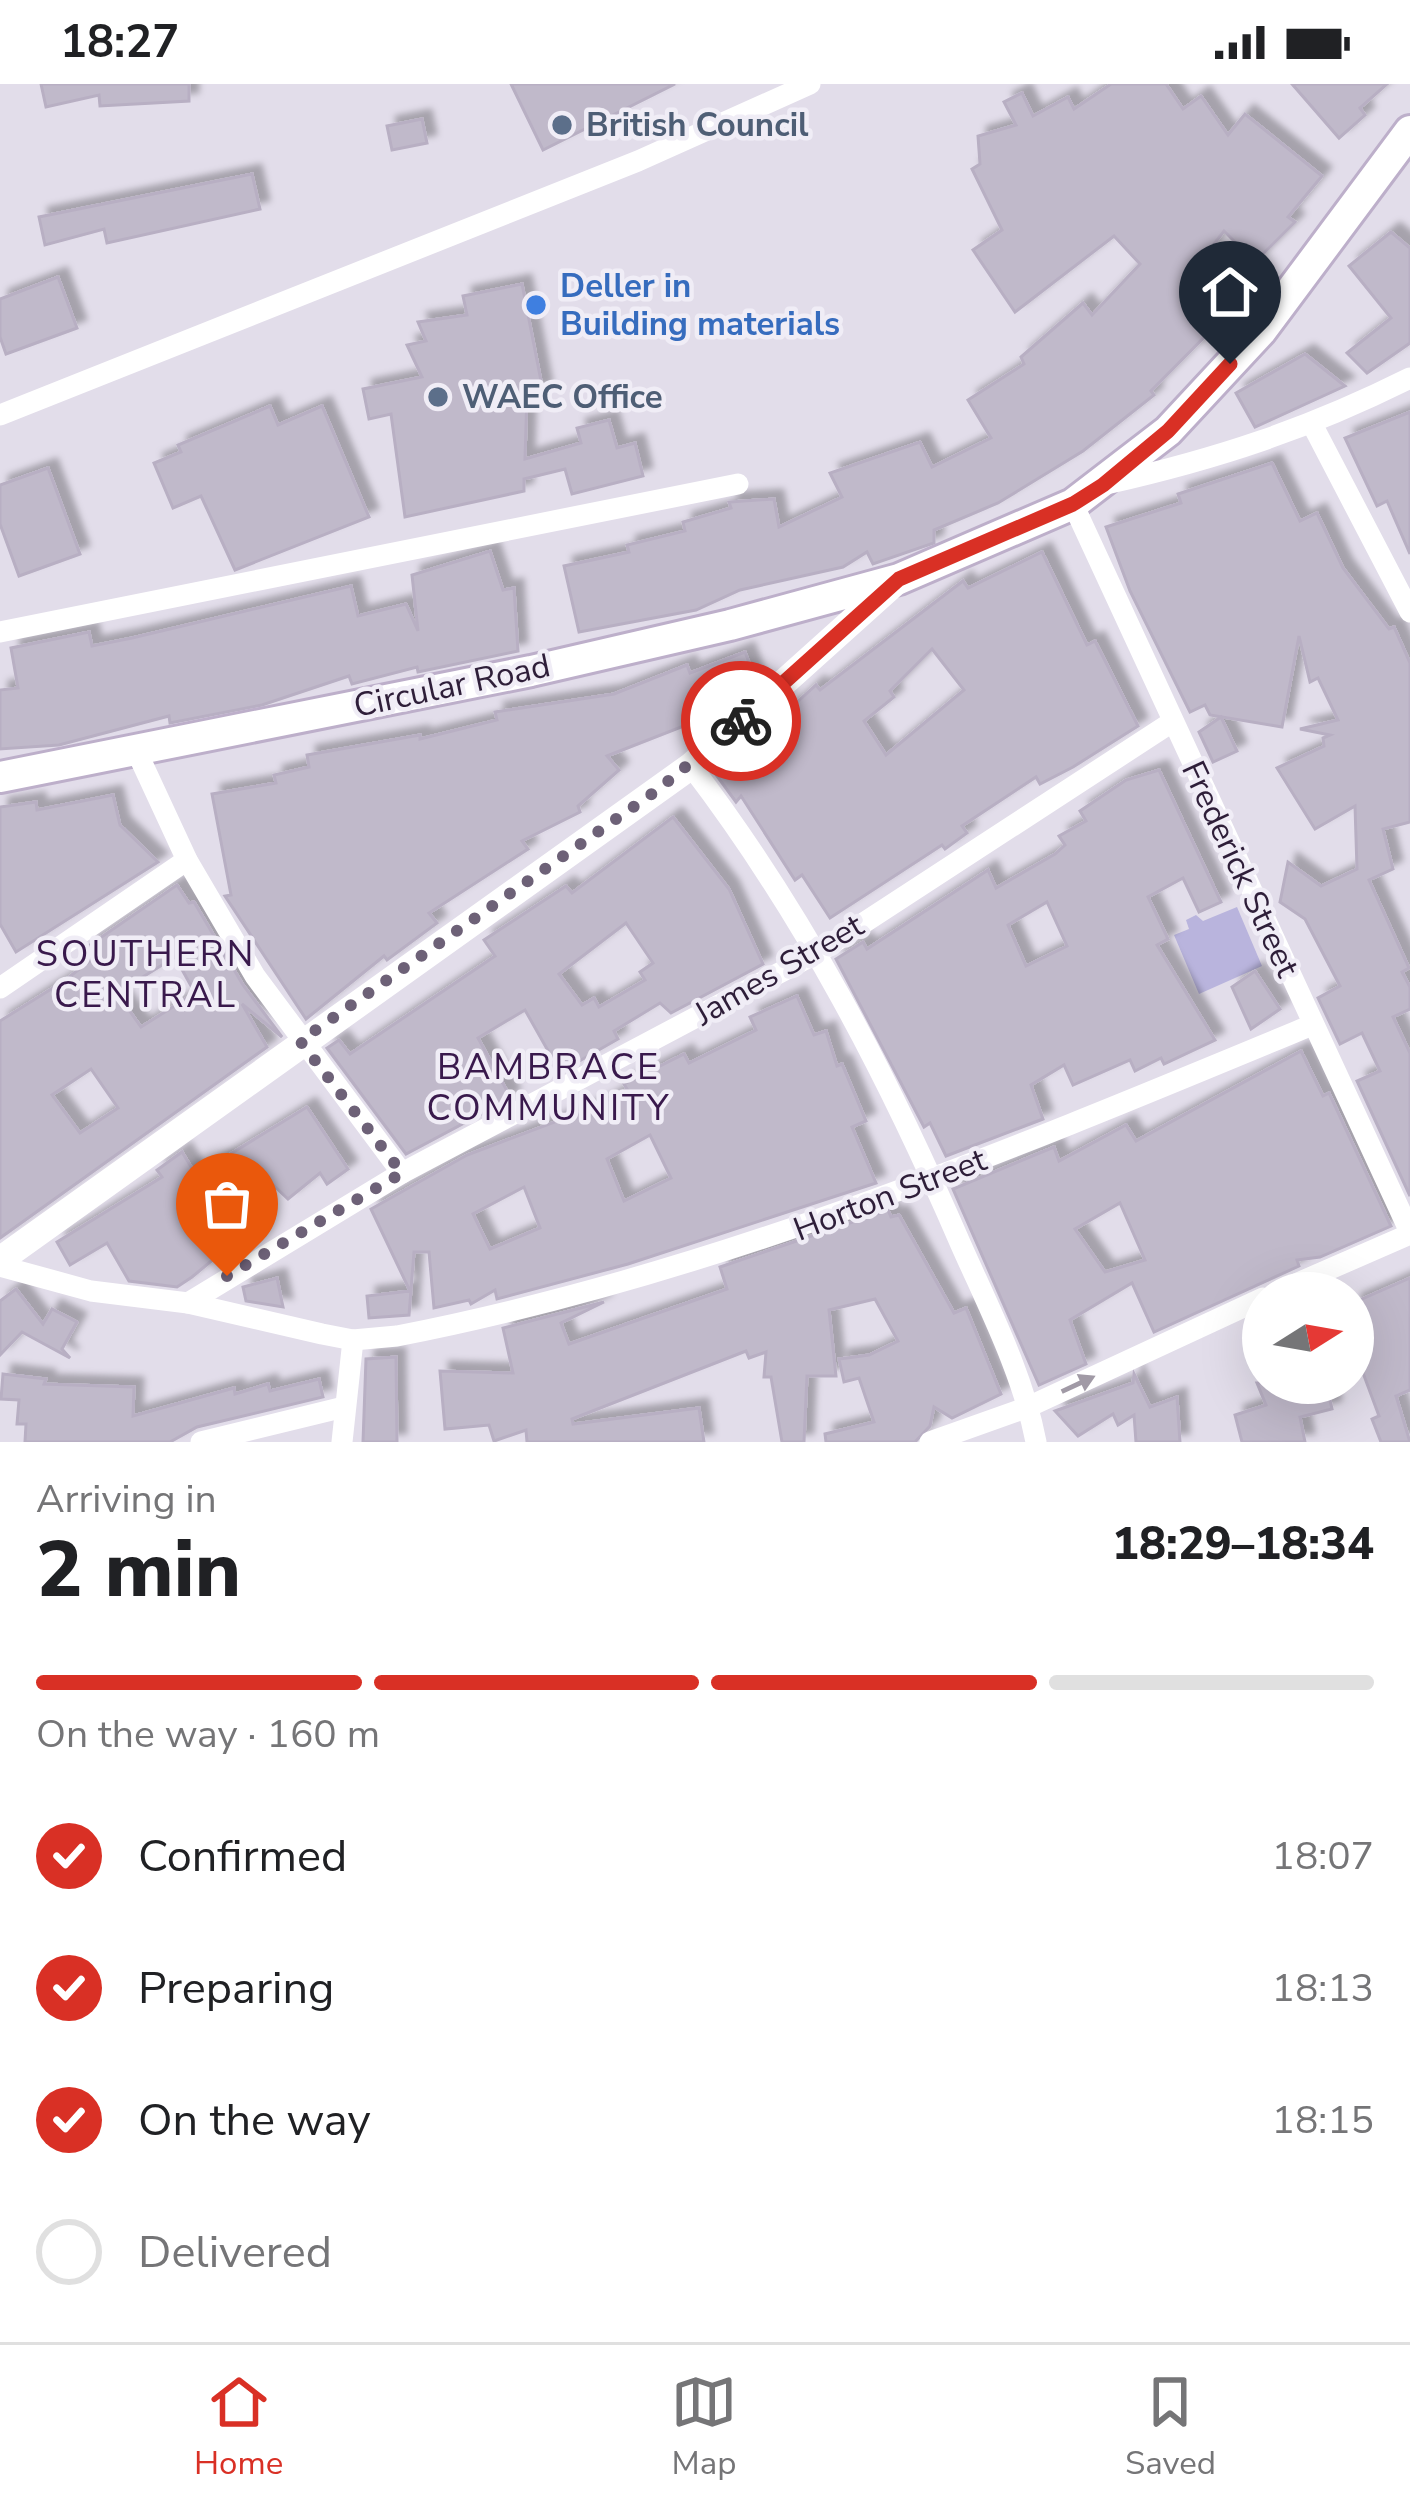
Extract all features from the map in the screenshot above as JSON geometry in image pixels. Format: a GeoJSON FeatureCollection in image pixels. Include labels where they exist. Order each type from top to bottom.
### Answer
{"type":"FeatureCollection","features":[{"type":"Feature","properties":{"kind":"main road"},"geometry":{"type":"LineString","coordinates":[[1073,504],[1168,431],[1261,332],[1410,131]]}},
{"type":"Feature","properties":{"kind":"main road","name":"Circular Road"},"geometry":{"type":"LineString","coordinates":[[0,777],[531,670],[899,579],[1073,504]]}},
{"type":"Feature","properties":{"kind":"street"},"geometry":{"type":"LineString","coordinates":[[0,415],[638,161],[810,84]]}},
{"type":"Feature","properties":{"kind":"street"},"geometry":{"type":"LineString","coordinates":[[1103,485],[1220,458],[1313,426],[1410,378]]}},
{"type":"Feature","properties":{"kind":"street"},"geometry":{"type":"LineString","coordinates":[[1313,426],[1410,612]]}},
{"type":"Feature","properties":{"kind":"street"},"geometry":{"type":"LineString","coordinates":[[0,632],[738,484]]}},
{"type":"Feature","properties":{"kind":"street","name":"Frederick Street"},"geometry":{"type":"LineString","coordinates":[[1073,504],[1410,1233]]}},
{"type":"Feature","properties":{"kind":"street"},"geometry":{"type":"LineString","coordinates":[[0,1263],[300,1041],[691,766],[899,579]]}},
{"type":"Feature","properties":{"kind":"street","name":"James Street"},"geometry":{"type":"LineString","coordinates":[[188,1303],[402,1173],[819,952],[1172,722]]}},
{"type":"Feature","properties":{"kind":"street"},"geometry":{"type":"LineString","coordinates":[[136,750],[187,860],[300,1041],[402,1173]]}},
{"type":"Feature","properties":{"kind":"street"},"geometry":{"type":"LineString","coordinates":[[691,766],[767,868],[819,952],[933,1181],[1040,1441]]}},
{"type":"Feature","properties":{"kind":"street"},"geometry":{"type":"LineString","coordinates":[[0,988],[187,860]]}},
{"type":"Feature","properties":{"kind":"street","name":"Horton Street"},"geometry":{"type":"LineString","coordinates":[[353,1340],[455,1325],[766,1241],[933,1181],[1312,1025]]}},
{"type":"Feature","properties":{"kind":"street"},"geometry":{"type":"LineString","coordinates":[[1322,1272],[1410,1233]]}},
{"type":"Feature","properties":{"kind":"street"},"geometry":{"type":"LineString","coordinates":[[0,1263],[91,1291],[188,1303],[353,1340],[342,1442]]}},
{"type":"Feature","properties":{"kind":"street"},"geometry":{"type":"LineString","coordinates":[[930,1442],[1028,1407],[1242,1308]]}},
{"type":"Feature","properties":{"kind":"street"},"geometry":{"type":"LineString","coordinates":[[201,1442],[344,1407]]}},
{"type":"Feature","properties":{"kind":"shaded area"},"geometry":{"type":"Polygon","coordinates":[[[1237,907],[1262,966],[1199,994],[1174,935],[1189,929],[1186,920],[1196,915],[1203,921],[1237,907]]]}},
{"type":"Feature","properties":{"kind":"building"},"geometry":{"type":"Polygon","coordinates":[[[41,84],[189,84],[189,101],[100,106],[99,95],[46,107],[41,84]]]}},
{"type":"Feature","properties":{"kind":"building","name":"British Council"},"geometry":{"type":"Polygon","coordinates":[[[511,84],[675,84],[543,150],[511,84]]]}},
{"type":"Feature","properties":{"kind":"building"},"geometry":{"type":"Polygon","coordinates":[[[1111,84],[1166,84],[1183,109],[1201,96],[1228,135],[1245,114],[1322,176],[1288,217],[1295,222],[1255,262],[1224,231],[1197,266],[1240,301],[1151,391],[1154,395],[1083,451],[998,503],[934,530],[934,543],[873,564],[867,552],[843,567],[740,590],[696,610],[579,632],[564,566],[629,552],[627,545],[685,531],[683,522],[731,508],[729,502],[774,499],[779,527],[842,497],[830,473],[920,442],[932,467],[991,438],[968,400],[1024,364],[1021,357],[1083,303],[1092,315],[1140,264],[1114,236],[1015,312],[973,250],[1002,230],[972,169],[980,164],[978,136],[1016,125],[1004,102],[1022,93],[1033,116],[1068,97],[1074,109],[1111,84]]]}},
{"type":"Feature","properties":{"kind":"building"},"geometry":{"type":"Polygon","coordinates":[[[1292,84],[1387,84],[1360,108],[1365,115],[1339,138],[1292,84]]]}},
{"type":"Feature","properties":{"kind":"building"},"geometry":{"type":"Polygon","coordinates":[[[422,119],[427,143],[392,150],[387,126],[422,119]]]}},
{"type":"Feature","properties":{"kind":"building"},"geometry":{"type":"Polygon","coordinates":[[[252,174],[260,209],[107,243],[104,229],[45,245],[39,217],[252,174]]]}},
{"type":"Feature","properties":{"kind":"building"},"geometry":{"type":"Polygon","coordinates":[[[1391,232],[1410,248],[1410,343],[1367,373],[1347,353],[1391,318],[1349,266],[1391,232]]]}},
{"type":"Feature","properties":{"kind":"building"},"geometry":{"type":"Polygon","coordinates":[[[58,277],[77,328],[6,354],[0,337],[0,299],[58,277]]]}},
{"type":"Feature","properties":{"kind":"building","name":"WAEC Office"},"geometry":{"type":"Polygon","coordinates":[[[522,284],[543,391],[527,394],[525,459],[581,443],[577,428],[609,420],[617,448],[635,443],[643,476],[572,494],[565,469],[524,479],[524,491],[405,517],[391,414],[369,419],[363,389],[422,377],[407,345],[426,341],[418,322],[467,315],[463,296],[522,284]]]}},
{"type":"Feature","properties":{"kind":"building"},"geometry":{"type":"Polygon","coordinates":[[[1305,354],[1345,386],[1255,427],[1236,393],[1305,354]]]}},
{"type":"Feature","properties":{"kind":"building"},"geometry":{"type":"Polygon","coordinates":[[[270,406],[278,425],[322,406],[369,517],[235,570],[201,496],[173,508],[154,463],[181,452],[178,445],[270,406]]]}},
{"type":"Feature","properties":{"kind":"building"},"geometry":{"type":"Polygon","coordinates":[[[1410,412],[1410,554],[1387,501],[1377,506],[1345,438],[1410,412]]]}},
{"type":"Feature","properties":{"kind":"building"},"geometry":{"type":"Polygon","coordinates":[[[1272,463],[1300,521],[1317,513],[1343,568],[1389,629],[1394,627],[1410,663],[1410,822],[1383,829],[1393,869],[1369,880],[1409,968],[1402,972],[1410,987],[1410,1009],[1393,1017],[1410,1053],[1410,1196],[1357,1081],[1380,1071],[1362,1033],[1340,1044],[1318,998],[1340,986],[1305,919],[1280,902],[1288,862],[1321,886],[1357,869],[1355,806],[1315,829],[1277,768],[1324,746],[1323,738],[1330,735],[1300,729],[1338,720],[1318,678],[1310,682],[1299,636],[1282,727],[1210,715],[1205,705],[1190,712],[1130,591],[1106,527],[1181,503],[1178,494],[1272,463]]]}},
{"type":"Feature","properties":{"kind":"building"},"geometry":{"type":"Polygon","coordinates":[[[48,468],[80,554],[19,576],[0,524],[0,485],[48,468]]]}},
{"type":"Feature","properties":{"kind":"building"},"geometry":{"type":"Polygon","coordinates":[[[490,551],[503,590],[514,588],[518,651],[418,672],[417,667],[352,684],[349,676],[262,705],[170,723],[169,716],[59,745],[0,749],[0,690],[18,688],[11,648],[89,632],[92,646],[351,586],[358,616],[406,604],[418,631],[412,575],[490,551]]]}},
{"type":"Feature","properties":{"kind":"building"},"geometry":{"type":"Polygon","coordinates":[[[1042,552],[1087,645],[1095,641],[1138,726],[1040,784],[1036,777],[962,826],[967,833],[945,849],[942,845],[830,918],[802,875],[795,880],[741,796],[736,802],[714,772],[771,718],[773,724],[816,685],[820,690],[963,581],[968,588],[1042,552]],[[932,649],[890,691],[894,697],[864,721],[886,755],[964,690],[932,649]]]}},
{"type":"Feature","properties":{"kind":"building"},"geometry":{"type":"Polygon","coordinates":[[[745,652],[757,683],[750,689],[703,707],[707,717],[607,756],[619,770],[578,806],[580,812],[522,841],[528,849],[429,913],[437,923],[387,960],[384,956],[306,1019],[225,896],[231,895],[212,794],[276,783],[274,775],[309,767],[307,755],[420,735],[420,739],[497,720],[495,712],[614,694],[687,665],[690,673],[745,652]]]}},
{"type":"Feature","properties":{"kind":"building"},"geometry":{"type":"Polygon","coordinates":[[[1221,717],[1237,751],[1213,762],[1199,732],[1221,717]]]}},
{"type":"Feature","properties":{"kind":"building"},"geometry":{"type":"Polygon","coordinates":[[[1159,770],[1221,902],[1199,912],[1183,878],[1148,897],[1168,939],[1157,945],[1215,1040],[1164,1064],[1161,1058],[1135,1071],[1130,1060],[1073,1085],[1064,1065],[1031,1085],[1043,1119],[946,1156],[930,1123],[924,1127],[836,959],[863,942],[867,949],[988,870],[996,888],[1055,854],[1065,845],[1059,836],[1086,821],[1080,811],[1126,780],[1159,770]],[[1047,902],[1008,925],[1026,966],[1067,946],[1047,902]]]}},
{"type":"Feature","properties":{"kind":"building"},"geometry":{"type":"Polygon","coordinates":[[[113,795],[120,825],[158,862],[16,952],[0,924],[0,807],[36,802],[37,810],[113,795]]]}},
{"type":"Feature","properties":{"kind":"building"},"geometry":{"type":"Polygon","coordinates":[[[673,817],[729,889],[763,964],[671,1013],[660,1003],[614,1031],[618,1039],[560,1072],[525,1010],[478,1038],[511,1098],[406,1154],[327,1048],[339,1040],[350,1054],[495,956],[484,940],[566,886],[572,893],[673,817]],[[626,923],[559,974],[582,1005],[594,998],[599,1007],[645,980],[640,972],[653,963],[626,923]]]}},
{"type":"Feature","properties":{"kind":"building"},"geometry":{"type":"Polygon","coordinates":[[[177,885],[189,903],[194,902],[243,985],[282,1037],[242,1004],[267,1047],[0,1238],[0,1021],[95,957],[87,947],[177,885]],[[175,957],[117,993],[141,1027],[195,993],[175,957]],[[91,1069],[52,1095],[80,1133],[118,1108],[91,1069]]]}},
{"type":"Feature","properties":{"kind":"building"},"geometry":{"type":"Polygon","coordinates":[[[1255,971],[1280,1009],[1251,1029],[1232,987],[1255,971]]]}},
{"type":"Feature","properties":{"kind":"building"},"geometry":{"type":"Polygon","coordinates":[[[797,996],[814,1035],[826,1031],[837,1066],[842,1064],[866,1121],[852,1127],[876,1183],[628,1264],[497,1299],[495,1290],[471,1304],[469,1300],[434,1308],[429,1252],[414,1252],[409,1315],[369,1318],[367,1296],[410,1291],[371,1209],[467,1155],[600,1105],[627,1089],[624,1084],[684,1054],[689,1063],[756,1030],[750,1017],[797,996]],[[650,1135],[607,1159],[624,1201],[671,1178],[650,1135]],[[524,1187],[473,1214],[490,1249],[540,1228],[524,1187]]]}},
{"type":"Feature","properties":{"kind":"building"},"geometry":{"type":"Polygon","coordinates":[[[1301,1051],[1323,1096],[1329,1093],[1391,1226],[1320,1257],[1297,1260],[1299,1266],[1286,1272],[1242,1272],[1242,1292],[1154,1332],[1132,1283],[1070,1320],[1086,1364],[1039,1385],[953,1189],[1054,1147],[1059,1161],[1126,1125],[1136,1141],[1301,1051]],[[1120,1203],[1075,1229],[1105,1272],[1145,1260],[1120,1203]]]}},
{"type":"Feature","properties":{"kind":"building"},"geometry":{"type":"Polygon","coordinates":[[[307,1107],[348,1169],[327,1184],[320,1173],[288,1199],[271,1183],[222,1215],[238,1239],[177,1287],[129,1281],[107,1243],[70,1265],[57,1242],[162,1177],[157,1170],[182,1152],[196,1175],[307,1107]]]}},
{"type":"Feature","properties":{"kind":"building"},"geometry":{"type":"Polygon","coordinates":[[[888,1210],[891,1217],[899,1215],[954,1313],[966,1308],[1001,1394],[952,1418],[934,1407],[930,1426],[915,1442],[826,1442],[825,1434],[874,1422],[859,1378],[844,1382],[839,1359],[869,1355],[898,1341],[875,1299],[829,1310],[836,1376],[807,1376],[804,1442],[782,1442],[771,1377],[764,1377],[766,1352],[749,1358],[746,1351],[572,1419],[573,1424],[699,1408],[704,1442],[527,1442],[526,1430],[494,1441],[489,1425],[445,1429],[440,1371],[513,1373],[503,1328],[604,1302],[561,1323],[569,1344],[727,1289],[720,1267],[888,1210]]]}},
{"type":"Feature","properties":{"kind":"building"},"geometry":{"type":"Polygon","coordinates":[[[277,1278],[283,1307],[246,1301],[243,1287],[277,1278]]]}},
{"type":"Feature","properties":{"kind":"building"},"geometry":{"type":"Polygon","coordinates":[[[1410,1278],[1410,1390],[1396,1396],[1410,1442],[1381,1442],[1372,1419],[1379,1416],[1374,1403],[1374,1294],[1410,1278]]]}},
{"type":"Feature","properties":{"kind":"building"},"geometry":{"type":"Polygon","coordinates":[[[16,1289],[43,1324],[52,1309],[77,1322],[62,1349],[70,1358],[22,1332],[0,1355],[0,1301],[16,1289]]]}},
{"type":"Feature","properties":{"kind":"building"},"geometry":{"type":"Polygon","coordinates":[[[396,1357],[397,1442],[363,1442],[366,1359],[396,1357]]]}},
{"type":"Feature","properties":{"kind":"building"},"geometry":{"type":"Polygon","coordinates":[[[3,1374],[46,1379],[44,1384],[134,1387],[133,1416],[234,1388],[235,1394],[268,1384],[270,1391],[319,1379],[323,1397],[197,1427],[170,1442],[25,1442],[26,1424],[17,1424],[19,1400],[1,1399],[3,1374]]]}},
{"type":"Feature","properties":{"kind":"building"},"geometry":{"type":"Polygon","coordinates":[[[1134,1374],[1150,1407],[1177,1397],[1180,1442],[1136,1442],[1134,1415],[1118,1425],[1113,1414],[1078,1436],[1055,1411],[1133,1383],[1134,1374]]]}},
{"type":"Feature","properties":{"kind":"building"},"geometry":{"type":"Polygon","coordinates":[[[1331,1404],[1332,1409],[1300,1417],[1305,1442],[1242,1442],[1235,1415],[1266,1405],[1331,1404]]]}},
{"type":"Feature","properties":{"kind":"way so far"},"geometry":{"type":"LineString","coordinates":[[227,1276],[402,1173],[300,1041],[485,916],[691,766],[741,721]]}},
{"type":"Feature","properties":{"kind":"place","name":"British Council"},"geometry":{"type":"Point","coordinates":[562,125]}},
{"type":"Feature","properties":{"kind":"place","name":"Deller in Building materials"},"geometry":{"type":"Point","coordinates":[536,305]}},
{"type":"Feature","properties":{"kind":"place","name":"WAEC Office"},"geometry":{"type":"Point","coordinates":[438,397]}},
{"type":"Feature","properties":{"kind":"district","name":"SOUTHERN CENTRAL"},"geometry":{"type":"Point","coordinates":[146,974]}},
{"type":"Feature","properties":{"kind":"district","name":"BAMBRACE COMMUNITY"},"geometry":{"type":"Point","coordinates":[549,1088]}},
{"type":"Feature","properties":{"kind":"route"},"geometry":{"type":"LineString","coordinates":[[741,721],[899,579],[1073,504],[1103,485],[1168,431],[1230,364]]}}]}
